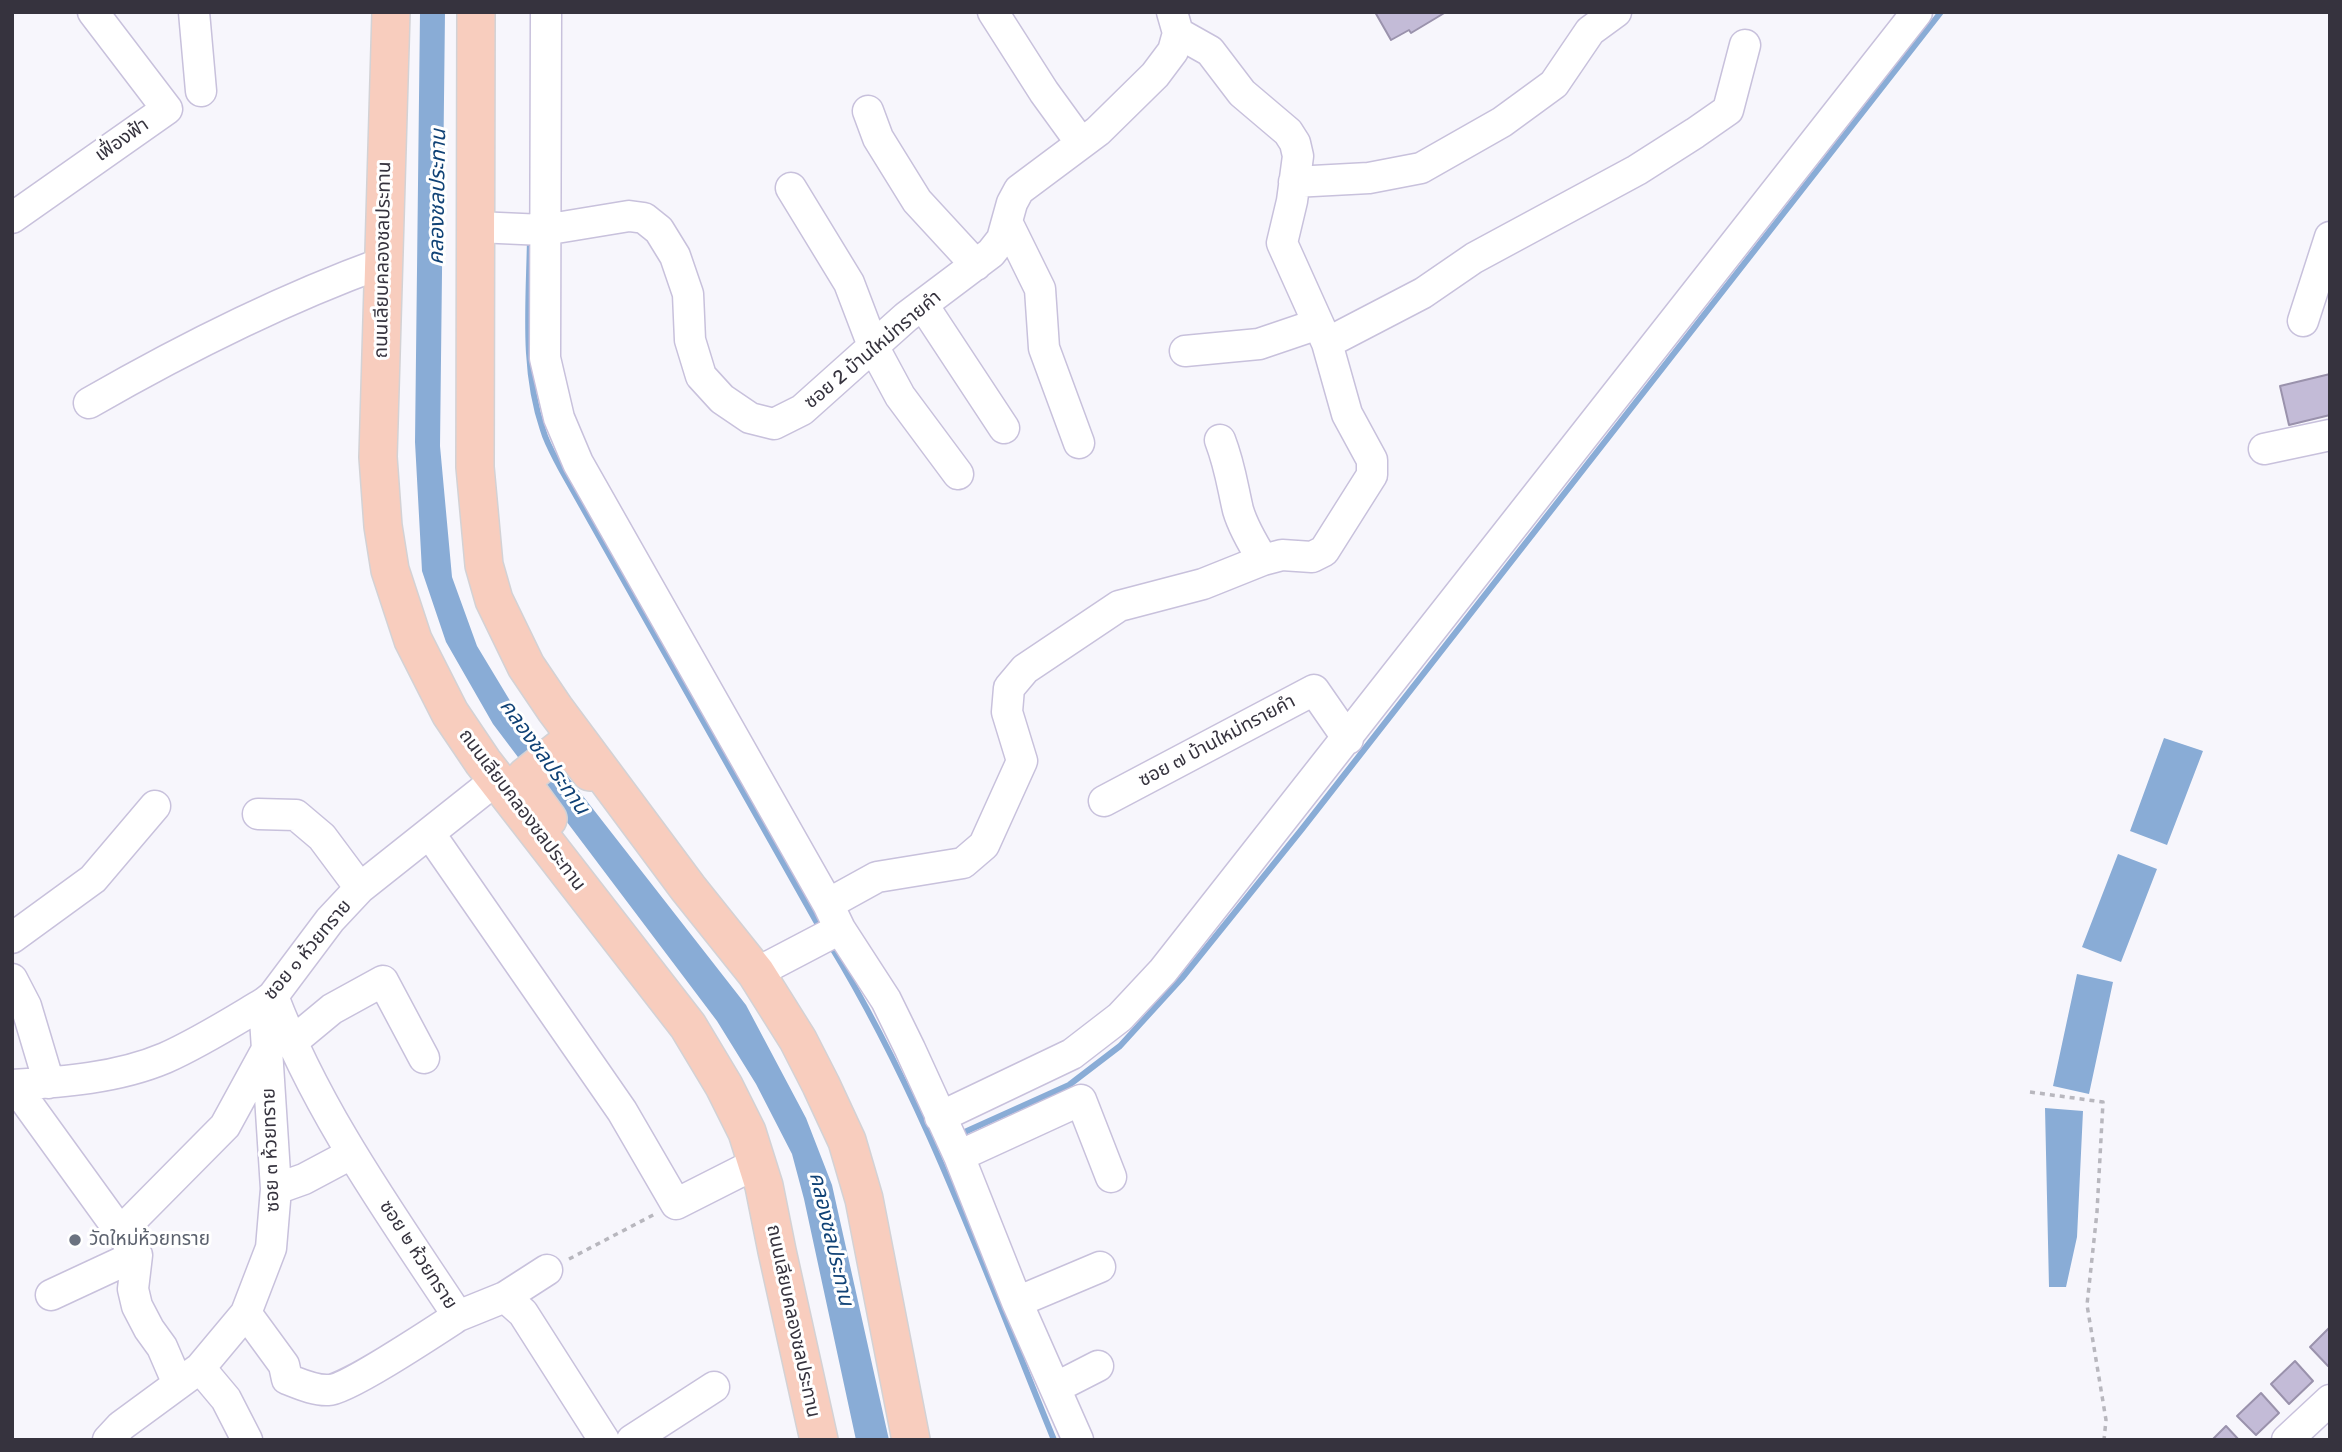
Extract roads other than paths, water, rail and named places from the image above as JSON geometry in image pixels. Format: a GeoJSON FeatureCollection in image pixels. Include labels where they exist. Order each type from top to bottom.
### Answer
{"type":"FeatureCollection","features":[{"type":"Feature","properties":{"kind":"main road","name":"ถนนเลียบคลองชลประทาน"},"geometry":{"type":"LineString","coordinates":[[391,12],[378,457],[383,526],[390,570],[414,640],[450,713],[512,774],[615,932],[688,1026],[724,1086],[747,1132],[764,1186],[819,1440]]}},
{"type":"Feature","properties":{"kind":"main road"},"geometry":{"type":"LineString","coordinates":[[476,12],[516,229],[475,467],[484,565],[494,600],[526,666],[688,888]]}},
{"type":"Feature","properties":{"kind":"main road"},"geometry":{"type":"LineString","coordinates":[[494,600],[498,641],[551,726],[556,740],[572,749],[688,888],[756,974],[798,1040],[847,1141],[864,1199],[911,1440]]}},
{"type":"Feature","properties":{"kind":"main road"},"geometry":{"type":"LineString","coordinates":[[512,774],[556,740]]}},
{"type":"Feature","properties":{"kind":"street","name":"เฟื่องฟ้า"},"geometry":{"type":"LineString","coordinates":[[12,218],[167,109],[93,12]]}},
{"type":"Feature","properties":{"kind":"street"},"geometry":{"type":"LineString","coordinates":[[194,12],[201,91]]}},
{"type":"Feature","properties":{"kind":"street"},"geometry":{"type":"LineString","coordinates":[[546,12],[516,229],[551,390],[568,441],[584,475],[833,922],[886,1000],[956,1150],[1017,1302],[1078,1440]]}},
{"type":"Feature","properties":{"kind":"street"},"geometry":{"type":"LineString","coordinates":[[993,12],[1044,92],[1081,143]]}},
{"type":"Feature","properties":{"kind":"street"},"geometry":{"type":"LineString","coordinates":[[1294,182],[1369,178],[1421,168],[1502,122],[1554,83],[1590,31],[1616,12]]}},
{"type":"Feature","properties":{"kind":"street"},"geometry":{"type":"LineString","coordinates":[[940,1117],[1072,1054],[1120,1017],[1163,971],[1917,12]]}},
{"type":"Feature","properties":{"kind":"street"},"geometry":{"type":"LineString","coordinates":[[756,974],[789,957],[833,922],[877,877],[963,863],[984,845],[1022,761],[1007,712],[1009,688],[1025,669],[1119,606],[1203,584],[1262,560],[1282,555],[1311,557],[1324,551],[1372,475],[1372,460],[1347,414],[1322,333],[1282,243],[1298,156],[1295,143],[1288,132],[1242,93],[1210,51],[1175,22]]}},
{"type":"Feature","properties":{"kind":"street","name":"ซอย 2 บ้านใหม่ทรายคำ"},"geometry":{"type":"LineString","coordinates":[[516,229],[629,216],[644,218],[659,230],[675,256],[688,294],[690,340],[701,376],[722,398],[750,418],[774,424],[802,410],[873,346],[991,253],[1003,239],[1018,190],[1098,131],[1155,75],[1173,51],[1175,22]]}},
{"type":"Feature","properties":{"kind":"street"},"geometry":{"type":"LineString","coordinates":[[1185,351],[1259,344],[1322,333],[1423,293],[1474,258],[1637,170],[1728,110],[1745,45]]}},
{"type":"Feature","properties":{"kind":"street"},"geometry":{"type":"LineString","coordinates":[[868,111],[878,138],[917,201],[976,265]]}},
{"type":"Feature","properties":{"kind":"street"},"geometry":{"type":"LineString","coordinates":[[791,188],[849,283],[873,346],[900,396],[958,474]]}},
{"type":"Feature","properties":{"kind":"street"},"geometry":{"type":"LineString","coordinates":[[1007,222],[1040,289],[1044,348],[1079,443]]}},
{"type":"Feature","properties":{"kind":"street"},"geometry":{"type":"LineString","coordinates":[[2303,321],[2330,237]]}},
{"type":"Feature","properties":{"kind":"street"},"geometry":{"type":"LineString","coordinates":[[89,403],[180,353],[293,298],[382,263]]}},
{"type":"Feature","properties":{"kind":"street"},"geometry":{"type":"LineString","coordinates":[[923,305],[1004,428]]}},
{"type":"Feature","properties":{"kind":"street"},"geometry":{"type":"LineString","coordinates":[[2264,449],[2330,435]]}},
{"type":"Feature","properties":{"kind":"street"},"geometry":{"type":"LineString","coordinates":[[1220,440],[1231,467],[1239,512],[1262,560]]}},
{"type":"Feature","properties":{"kind":"street","name":"ซอย ๗ บ้านใหม่ทรายคำ"},"geometry":{"type":"LineString","coordinates":[[1104,801],[1314,690],[1348,739]]}},
{"type":"Feature","properties":{"kind":"street","name":"ซอย ๑ ห้วยทราย"},"geometry":{"type":"LineString","coordinates":[[13,1085],[49,1083],[119,1072],[164,1058],[268,999],[330,920],[360,888],[512,774]]}},
{"type":"Feature","properties":{"kind":"street"},"geometry":{"type":"LineString","coordinates":[[12,938],[93,879],[155,806]]}},
{"type":"Feature","properties":{"kind":"street"},"geometry":{"type":"LineString","coordinates":[[258,814],[296,815],[322,837],[360,888]]}},
{"type":"Feature","properties":{"kind":"street"},"geometry":{"type":"LineString","coordinates":[[430,834],[622,1111],[676,1204],[757,1163]]}},
{"type":"Feature","properties":{"kind":"street"},"geometry":{"type":"LineString","coordinates":[[12,978],[26,1006],[49,1083]]}},
{"type":"Feature","properties":{"kind":"street"},"geometry":{"type":"LineString","coordinates":[[51,1295],[129,1243],[225,1126],[278,1047],[332,1009],[383,981],[424,1058]]}},
{"type":"Feature","properties":{"kind":"street","name":"ซอย ๒ ห้วยทราย"},"geometry":{"type":"LineString","coordinates":[[268,999],[278,1047],[458,1316],[505,1297],[547,1270]]}},
{"type":"Feature","properties":{"kind":"street","name":"ซอย ๓ ห้วยทราย"},"geometry":{"type":"LineString","coordinates":[[108,1440],[121,1426],[189,1376],[246,1314],[271,1248],[276,1189],[272,1096],[278,1047]]}},
{"type":"Feature","properties":{"kind":"street"},"geometry":{"type":"LineString","coordinates":[[13,1085],[129,1243],[133,1289],[137,1306],[149,1329],[189,1376],[226,1398],[247,1440]]}},
{"type":"Feature","properties":{"kind":"street"},"geometry":{"type":"LineString","coordinates":[[956,1150],[1081,1100],[1111,1177]]}},
{"type":"Feature","properties":{"kind":"street"},"geometry":{"type":"LineString","coordinates":[[276,1189],[304,1179],[351,1154]]}},
{"type":"Feature","properties":{"kind":"street"},"geometry":{"type":"LineString","coordinates":[[1017,1302],[1100,1267]]}},
{"type":"Feature","properties":{"kind":"street"},"geometry":{"type":"LineString","coordinates":[[505,1297],[523,1313],[604,1440]]}},
{"type":"Feature","properties":{"kind":"street"},"geometry":{"type":"LineString","coordinates":[[246,1314],[284,1364],[287,1379],[332,1391],[458,1316]]}},
{"type":"Feature","properties":{"kind":"street"},"geometry":{"type":"LineString","coordinates":[[1055,1388],[1098,1366]]}},
{"type":"Feature","properties":{"kind":"street"},"geometry":{"type":"LineString","coordinates":[[632,1440],[714,1387]]}},
{"type":"Feature","properties":{"kind":"street"},"geometry":{"type":"LineString","coordinates":[[2287,1440],[2330,1400]]}},
{"type":"Feature","properties":{"kind":"water","name":"คลองชลประทาน"},"geometry":{"type":"Polygon","coordinates":[[[420,12],[445,12],[440,446],[452,577],[477,646],[515,709],[746,1005],[806,1118],[832,1185],[889,1440],[856,1440],[792,1154],[756,1084],[717,1021],[493,724],[446,642],[422,571],[415,442],[420,12]]]}},
{"type":"Feature","properties":{"kind":"water"},"geometry":{"type":"Polygon","coordinates":[[[2164,738],[2203,751],[2167,845],[2130,831],[2164,738]]]}},
{"type":"Feature","properties":{"kind":"water"},"geometry":{"type":"Polygon","coordinates":[[[2118,854],[2157,869],[2121,962],[2082,947],[2118,854]]]}},
{"type":"Feature","properties":{"kind":"water"},"geometry":{"type":"Polygon","coordinates":[[[2077,974],[2113,982],[2089,1094],[2053,1086],[2077,974]]]}},
{"type":"Feature","properties":{"kind":"water"},"geometry":{"type":"Polygon","coordinates":[[[2045,1108],[2083,1111],[2077,1237],[2066,1287],[2049,1287],[2045,1108]]]}},
{"type":"Feature","properties":{"kind":"waterway"},"geometry":{"type":"LineString","coordinates":[[958,1135],[1069,1085],[1120,1046],[1182,978],[1302,829],[1941,12]]}},
{"type":"Feature","properties":{"kind":"waterway"},"geometry":{"type":"LineString","coordinates":[[530,238],[529,359],[536,407],[547,440],[821,930]]}},
{"type":"Feature","properties":{"kind":"waterway"},"geometry":{"type":"LineString","coordinates":[[829,943],[895,1062],[924,1124],[1054,1440]]}},
{"type":"Feature","properties":{"kind":"place","name":"วัดใหม่ห้วยทราย"},"geometry":{"type":"Point","coordinates":[75,1240]}}]}
